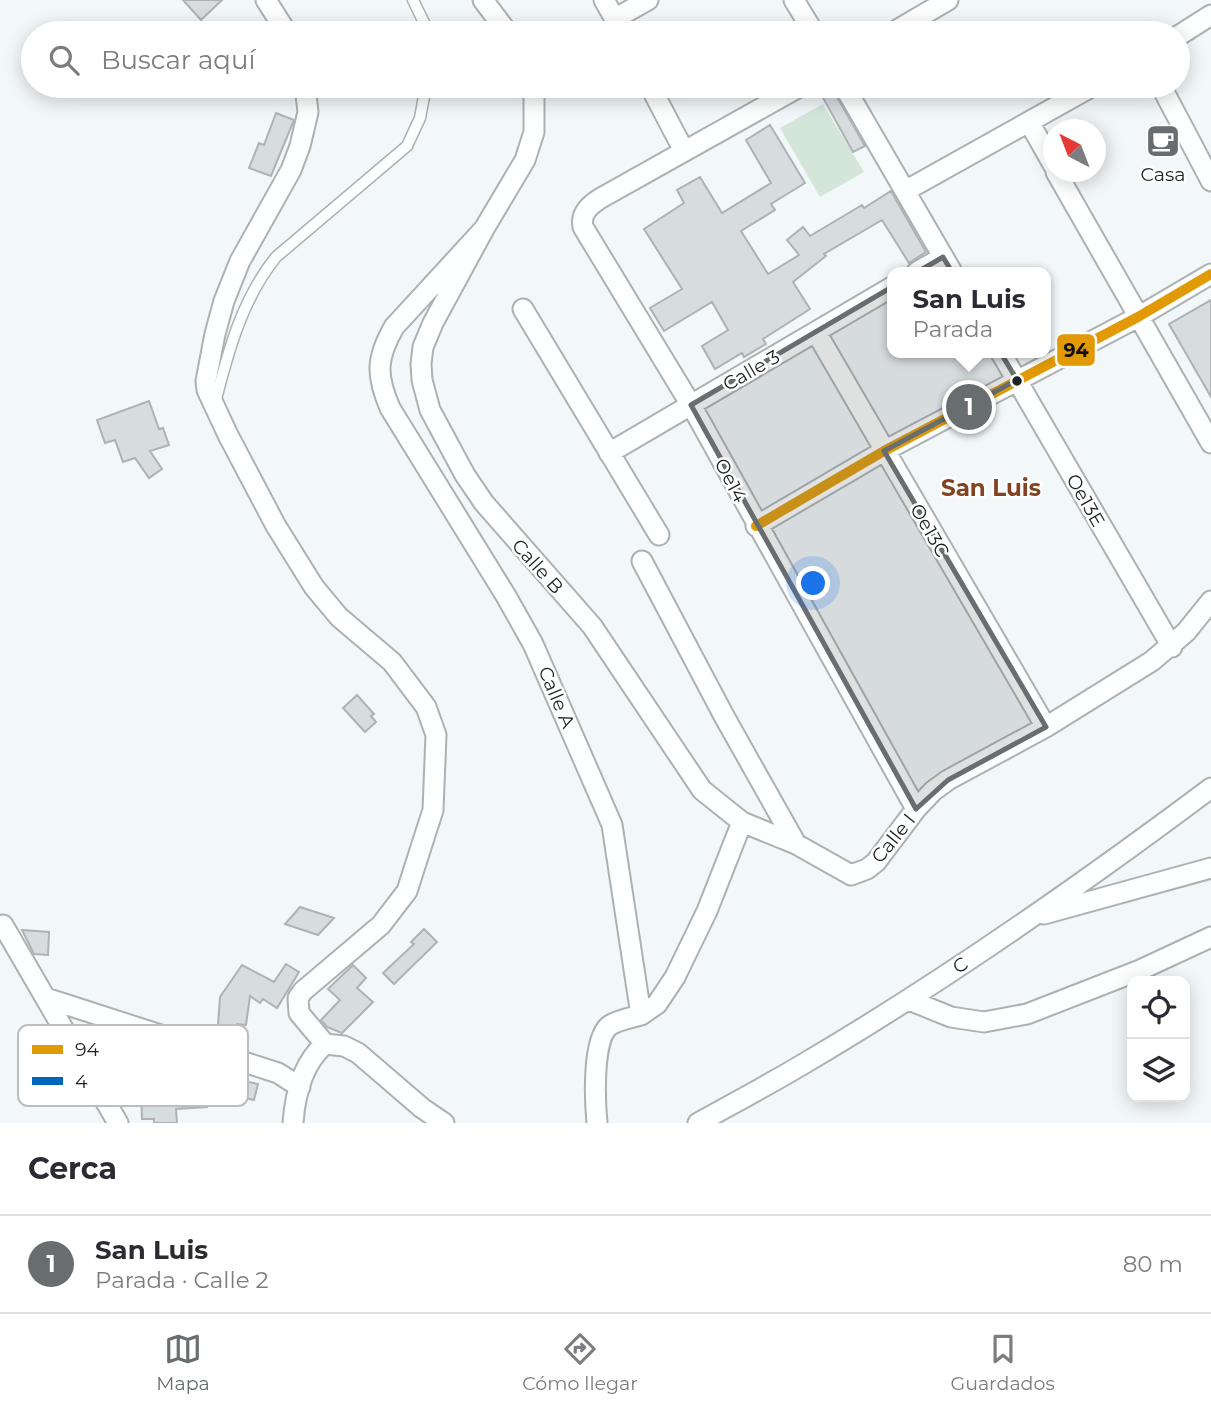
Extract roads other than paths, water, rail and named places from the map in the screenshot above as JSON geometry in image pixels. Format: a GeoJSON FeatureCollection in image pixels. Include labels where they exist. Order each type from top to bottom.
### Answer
{"type":"FeatureCollection","features":[{"type":"Feature","properties":{"kind":"street"},"geometry":{"type":"LineString","coordinates":[[266,0],[279,21]]}},
{"type":"Feature","properties":{"kind":"street"},"geometry":{"type":"LineString","coordinates":[[483,0],[499,21]]}},
{"type":"Feature","properties":{"kind":"street"},"geometry":{"type":"LineString","coordinates":[[604,0],[617,21]]}},
{"type":"Feature","properties":{"kind":"street"},"geometry":{"type":"LineString","coordinates":[[625,21],[648,0]]}},
{"type":"Feature","properties":{"kind":"street"},"geometry":{"type":"LineString","coordinates":[[794,0],[807,21]]}},
{"type":"Feature","properties":{"kind":"street"},"geometry":{"type":"LineString","coordinates":[[912,21],[948,0]]}},
{"type":"Feature","properties":{"kind":"street"},"geometry":{"type":"LineString","coordinates":[[1190,28],[1211,15]]}},
{"type":"Feature","properties":{"kind":"street"},"geometry":{"type":"LineString","coordinates":[[306,98],[307,112],[300,145],[291,170],[240,261],[224,301],[206,381],[214,407],[276,526],[314,587],[339,617],[392,662],[426,707],[436,736],[433,810],[407,891],[381,925],[298,998],[299,1013],[325,1044],[344,1046],[358,1053],[422,1108],[444,1123]]}},
{"type":"Feature","properties":{"kind":"street"},"geometry":{"type":"LineString","coordinates":[[484,229],[525,160],[534,132],[534,98]]}},
{"type":"Feature","properties":{"kind":"street"},"geometry":{"type":"LineString","coordinates":[[656,98],[684,151],[779,98]]}},
{"type":"Feature","properties":{"kind":"street"},"geometry":{"type":"LineString","coordinates":[[851,98],[947,265]]}},
{"type":"Feature","properties":{"kind":"street"},"geometry":{"type":"LineString","coordinates":[[905,191],[1072,98]]}},
{"type":"Feature","properties":{"kind":"street"},"geometry":{"type":"LineString","coordinates":[[1167,98],[1211,181]]}},
{"type":"Feature","properties":{"kind":"street"},"geometry":{"type":"LineString","coordinates":[[1029,122],[1043,147]]}},
{"type":"Feature","properties":{"kind":"street","name":"Oe14"},"geometry":{"type":"LineString","coordinates":[[684,151],[593,203],[583,215],[583,227],[691,405],[916,809]]}},
{"type":"Feature","properties":{"kind":"street"},"geometry":{"type":"LineString","coordinates":[[1062,182],[1211,443]]}},
{"type":"Feature","properties":{"kind":"street","name":"Calle B"},"geometry":{"type":"LineString","coordinates":[[484,229],[433,323],[423,347],[422,380],[430,410],[465,475],[484,503],[592,626],[702,790],[742,822],[796,844]]}},
{"type":"Feature","properties":{"kind":"street","name":"Calle A"},"geometry":{"type":"LineString","coordinates":[[484,229],[394,327],[379,361],[380,378],[390,408],[533,644],[612,825],[640,1015]]}},
{"type":"Feature","properties":{"kind":"street"},"geometry":{"type":"LineString","coordinates":[[756,526],[884,451],[1138,317],[1211,274]]}},
{"type":"Feature","properties":{"kind":"street","name":"Calle 3"},"geometry":{"type":"LineString","coordinates":[[609,453],[887,290]]}},
{"type":"Feature","properties":{"kind":"street"},"geometry":{"type":"LineString","coordinates":[[523,309],[659,535]]}},
{"type":"Feature","properties":{"kind":"street","name":"Oe13C"},"geometry":{"type":"LineString","coordinates":[[816,332],[1046,727]]}},
{"type":"Feature","properties":{"kind":"street","name":"Oe13E"},"geometry":{"type":"LineString","coordinates":[[1003,358],[1172,647]]}},
{"type":"Feature","properties":{"kind":"street","name":"Calle I"},"geometry":{"type":"LineString","coordinates":[[642,561],[796,844],[845,874],[858,874],[876,862],[933,791],[948,780],[1046,727],[1142,668],[1172,647],[1211,601]]}},
{"type":"Feature","properties":{"kind":"street","name":"C"},"geometry":{"type":"LineString","coordinates":[[698,1123],[804,1064],[909,1000],[1116,859],[1211,788]]}},
{"type":"Feature","properties":{"kind":"street"},"geometry":{"type":"LineString","coordinates":[[597,1123],[595,1098],[601,1039],[612,1024],[640,1015],[657,1004],[675,977],[707,911],[742,822]]}},
{"type":"Feature","properties":{"kind":"street"},"geometry":{"type":"LineString","coordinates":[[1030,918],[1211,868]]}},
{"type":"Feature","properties":{"kind":"street"},"geometry":{"type":"LineString","coordinates":[[3,925],[61,1025]]}},
{"type":"Feature","properties":{"kind":"street"},"geometry":{"type":"LineString","coordinates":[[909,1000],[951,1017],[984,1022],[1027,1014],[1140,970],[1211,937]]}},
{"type":"Feature","properties":{"kind":"street"},"geometry":{"type":"LineString","coordinates":[[46,999],[128,1025]]}},
{"type":"Feature","properties":{"kind":"street"},"geometry":{"type":"LineString","coordinates":[[293,1123],[309,1060],[325,1044]]}},
{"type":"Feature","properties":{"kind":"street"},"geometry":{"type":"LineString","coordinates":[[248,1063],[278,1073],[300,1087]]}},
{"type":"Feature","properties":{"kind":"street"},"geometry":{"type":"LineString","coordinates":[[108,1106],[118,1123]]}},
{"type":"Feature","properties":{"kind":"lane"},"geometry":{"type":"LineString","coordinates":[[413,0],[423,21]]}},
{"type":"Feature","properties":{"kind":"lane"},"geometry":{"type":"LineString","coordinates":[[214,407],[228,353],[243,313],[266,269],[276,257],[407,146],[421,118],[424,98]]}},
{"type":"Feature","properties":{"kind":"place","name":"Casa"},"geometry":{"type":"Point","coordinates":[1163,141]}},
{"type":"Feature","properties":{"kind":"place","name":"San Luis"},"geometry":{"type":"Point","coordinates":[969,407]}},
{"type":"Feature","properties":{"kind":"district","name":"San Luis"},"geometry":{"type":"Point","coordinates":[991,488]}}]}
